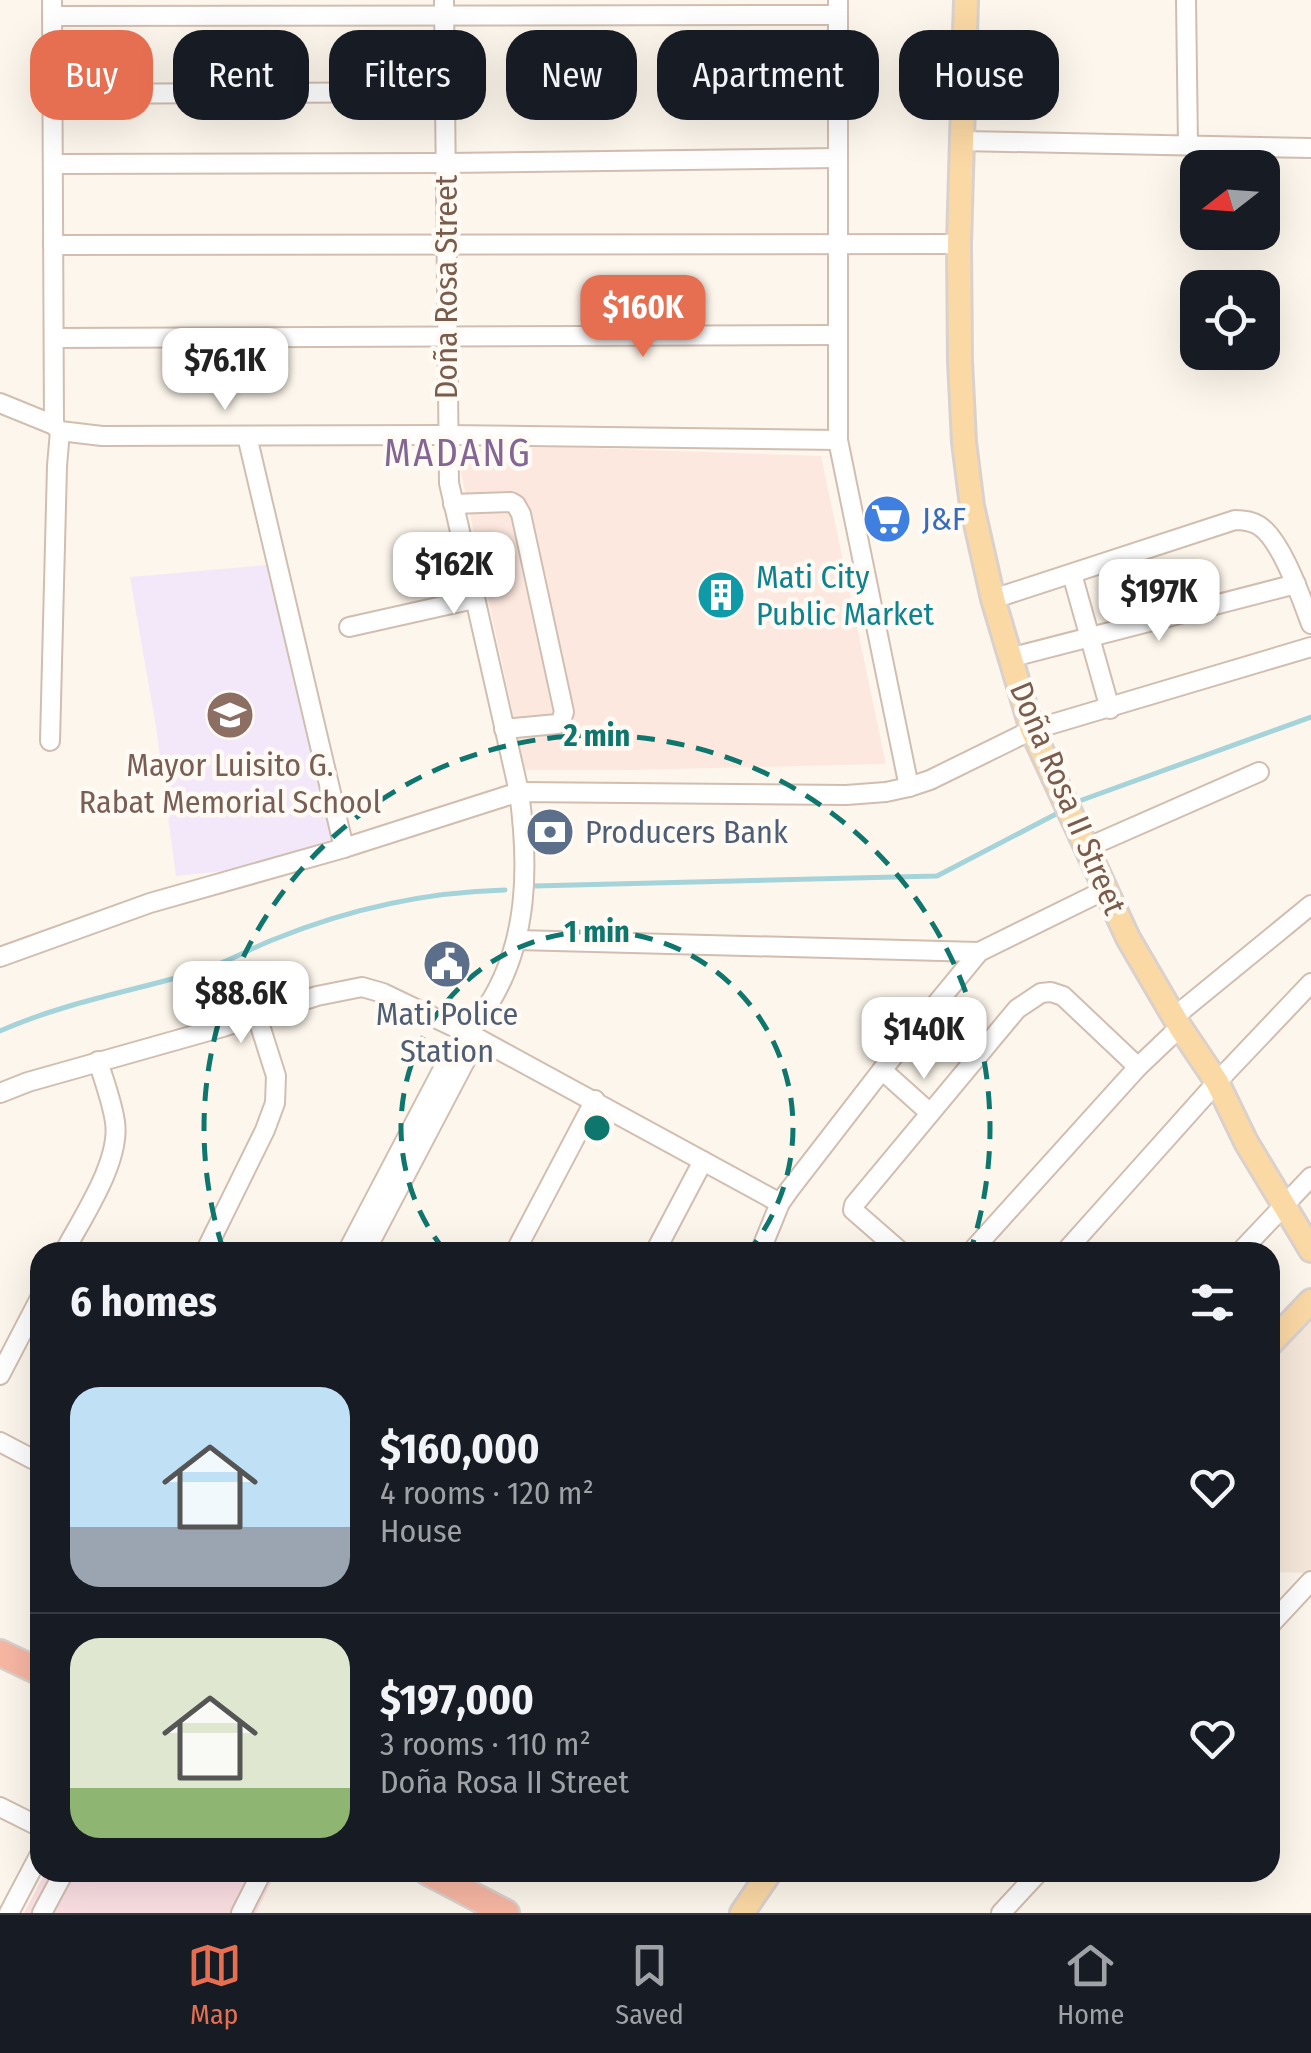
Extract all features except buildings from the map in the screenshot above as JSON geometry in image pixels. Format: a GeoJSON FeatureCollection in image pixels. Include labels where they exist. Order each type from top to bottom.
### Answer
{"type":"FeatureCollection","features":[{"type":"Feature","properties":{"kind":"highway"},"geometry":{"type":"LineString","coordinates":[[0,1653],[30,1667]]}},
{"type":"Feature","properties":{"kind":"highway"},"geometry":{"type":"LineString","coordinates":[[445,1882],[491,1910]]}},
{"type":"Feature","properties":{"kind":"main road","name":"Doña Rosa II Street"},"geometry":{"type":"LineString","coordinates":[[966,0],[959,244],[964,442],[972,506],[1009,658],[1032,730],[1128,938],[1217,1082],[1246,1142],[1311,1250]]}},
{"type":"Feature","properties":{"kind":"main road"},"geometry":{"type":"LineString","coordinates":[[1280,1334],[1311,1302]]}},
{"type":"Feature","properties":{"kind":"main road"},"geometry":{"type":"LineString","coordinates":[[742,1913],[763,1882]]}},
{"type":"Feature","properties":{"kind":"street"},"geometry":{"type":"LineString","coordinates":[[1186,0],[1188,145]]}},
{"type":"Feature","properties":{"kind":"street"},"geometry":{"type":"LineString","coordinates":[[52,8],[838,8],[838,440],[910,787]]}},
{"type":"Feature","properties":{"kind":"street"},"geometry":{"type":"LineString","coordinates":[[153,93],[329,93]]}},
{"type":"Feature","properties":{"kind":"street"},"geometry":{"type":"LineString","coordinates":[[50,741],[57,466],[52,120]]}},
{"type":"Feature","properties":{"kind":"street","name":"Doña Rosa Street"},"geometry":{"type":"LineString","coordinates":[[352,1242],[457,1042],[470,1034],[501,982],[517,940],[524,888],[519,792],[452,504],[447,435],[445,120]]}},
{"type":"Feature","properties":{"kind":"street"},"geometry":{"type":"LineString","coordinates":[[962,141],[1311,148]]}},
{"type":"Feature","properties":{"kind":"street"},"geometry":{"type":"LineString","coordinates":[[53,164],[838,158]]}},
{"type":"Feature","properties":{"kind":"street"},"geometry":{"type":"LineString","coordinates":[[53,245],[959,244]]}},
{"type":"Feature","properties":{"kind":"street"},"geometry":{"type":"LineString","coordinates":[[54,338],[838,335]]}},
{"type":"Feature","properties":{"kind":"street"},"geometry":{"type":"LineString","coordinates":[[0,403],[57,428],[102,436],[838,440]]}},
{"type":"Feature","properties":{"kind":"street"},"geometry":{"type":"LineString","coordinates":[[247,436],[344,848]]}},
{"type":"Feature","properties":{"kind":"street"},"geometry":{"type":"LineString","coordinates":[[452,504],[512,502],[521,514],[564,712],[556,724],[504,729]]}},
{"type":"Feature","properties":{"kind":"street"},"geometry":{"type":"LineString","coordinates":[[993,600],[1235,520],[1247,520],[1266,532],[1296,584],[1311,624]]}},
{"type":"Feature","properties":{"kind":"street"},"geometry":{"type":"LineString","coordinates":[[1072,574],[1110,708]]}},
{"type":"Feature","properties":{"kind":"street"},"geometry":{"type":"LineString","coordinates":[[1009,658],[1296,584]]}},
{"type":"Feature","properties":{"kind":"street"},"geometry":{"type":"LineString","coordinates":[[349,626],[474,599]]}},
{"type":"Feature","properties":{"kind":"street"},"geometry":{"type":"LineString","coordinates":[[0,957],[150,903],[344,848],[519,792],[846,794],[910,787],[1032,730],[1311,647]]}},
{"type":"Feature","properties":{"kind":"street"},"geometry":{"type":"LineString","coordinates":[[1086,848],[1259,772]]}},
{"type":"Feature","properties":{"kind":"street"},"geometry":{"type":"LineString","coordinates":[[764,1242],[780,1203],[979,952],[1107,890]]}},
{"type":"Feature","properties":{"kind":"street"},"geometry":{"type":"LineString","coordinates":[[980,1242],[1177,1022],[1311,904]]}},
{"type":"Feature","properties":{"kind":"street"},"geometry":{"type":"LineString","coordinates":[[517,940],[979,952]]}},
{"type":"Feature","properties":{"kind":"street"},"geometry":{"type":"LineString","coordinates":[[1074,1242],[1311,982]]}},
{"type":"Feature","properties":{"kind":"street"},"geometry":{"type":"LineString","coordinates":[[0,1093],[317,996],[362,987],[470,1034],[780,1203]]}},
{"type":"Feature","properties":{"kind":"street"},"geometry":{"type":"LineString","coordinates":[[890,1242],[853,1210],[856,1202],[1017,1009],[1042,992],[1062,996],[1138,1068]]}},
{"type":"Feature","properties":{"kind":"street"},"geometry":{"type":"LineString","coordinates":[[213,1242],[275,1103],[276,1076],[257,1016]]}},
{"type":"Feature","properties":{"kind":"street","name":"Doña Rosa Street"},"geometry":{"type":"LineString","coordinates":[[370,1242],[471,1050],[470,1034]]}},
{"type":"Feature","properties":{"kind":"street"},"geometry":{"type":"LineString","coordinates":[[69,1242],[96,1192],[115,1144],[116,1124],[98,1061]]}},
{"type":"Feature","properties":{"kind":"street"},"geometry":{"type":"LineString","coordinates":[[882,1070],[930,1113]]}},
{"type":"Feature","properties":{"kind":"street"},"geometry":{"type":"LineString","coordinates":[[520,1242],[596,1100]]}},
{"type":"Feature","properties":{"kind":"street"},"geometry":{"type":"LineString","coordinates":[[660,1242],[702,1161]]}},
{"type":"Feature","properties":{"kind":"street"},"geometry":{"type":"LineString","coordinates":[[1250,1242],[1311,1177]]}},
{"type":"Feature","properties":{"kind":"street"},"geometry":{"type":"LineString","coordinates":[[0,1375],[30,1317]]}},
{"type":"Feature","properties":{"kind":"street"},"geometry":{"type":"LineString","coordinates":[[0,1442],[30,1458]]}},
{"type":"Feature","properties":{"kind":"street"},"geometry":{"type":"LineString","coordinates":[[1280,1614],[1311,1581]]}},
{"type":"Feature","properties":{"kind":"street"},"geometry":{"type":"LineString","coordinates":[[0,1807],[30,1822]]}},
{"type":"Feature","properties":{"kind":"street"},"geometry":{"type":"LineString","coordinates":[[9,1913],[30,1873]]}},
{"type":"Feature","properties":{"kind":"street"},"geometry":{"type":"LineString","coordinates":[[42,1913],[59,1882]]}},
{"type":"Feature","properties":{"kind":"street"},"geometry":{"type":"LineString","coordinates":[[241,1913],[257,1882]]}},
{"type":"Feature","properties":{"kind":"street"},"geometry":{"type":"LineString","coordinates":[[1001,1913],[1030,1882]]}},
{"type":"Feature","properties":{"kind":"shaded area"},"geometry":{"type":"Polygon","coordinates":[[[560,447],[821,456],[886,764],[525,770],[456,449],[560,447]]]}},
{"type":"Feature","properties":{"kind":"shaded area","name":"Mayor Luisito G. Rabat Memorial School"},"geometry":{"type":"Polygon","coordinates":[[[266,565],[304,704],[333,848],[274,866],[176,876],[130,577],[266,565]]]}},
{"type":"Feature","properties":{"kind":"shaded area"},"geometry":{"type":"Polygon","coordinates":[[[1311,1315],[1311,1573],[1280,1572],[1280,1347],[1311,1315]]]}},
{"type":"Feature","properties":{"kind":"shaded area"},"geometry":{"type":"Polygon","coordinates":[[[40,1882],[272,1882],[256,1913],[24,1913],[40,1882]]]}},
{"type":"Feature","properties":{"kind":"waterway"},"geometry":{"type":"LineString","coordinates":[[1082,800],[1311,717]]}},
{"type":"Feature","properties":{"kind":"waterway"},"geometry":{"type":"LineString","coordinates":[[534,886],[937,876],[1056,814]]}},
{"type":"Feature","properties":{"kind":"waterway"},"geometry":{"type":"LineString","coordinates":[[0,1031],[73,1005],[207,969],[303,928],[359,911],[417,898],[505,890]]}},
{"type":"Feature","properties":{"kind":"place","name":"J&F"},"geometry":{"type":"Point","coordinates":[887,519]}},
{"type":"Feature","properties":{"kind":"place","name":"Mati City Public Market"},"geometry":{"type":"Point","coordinates":[721,595]}},
{"type":"Feature","properties":{"kind":"place","name":"Mayor Luisito G. Rabat Memorial School"},"geometry":{"type":"Point","coordinates":[230,715]}},
{"type":"Feature","properties":{"kind":"place","name":"Producers Bank"},"geometry":{"type":"Point","coordinates":[550,832]}},
{"type":"Feature","properties":{"kind":"place","name":"Mati Police Station"},"geometry":{"type":"Point","coordinates":[447,964]}},
{"type":"Feature","properties":{"kind":"district","name":"MADANG"},"geometry":{"type":"Point","coordinates":[458,453]}}]}
